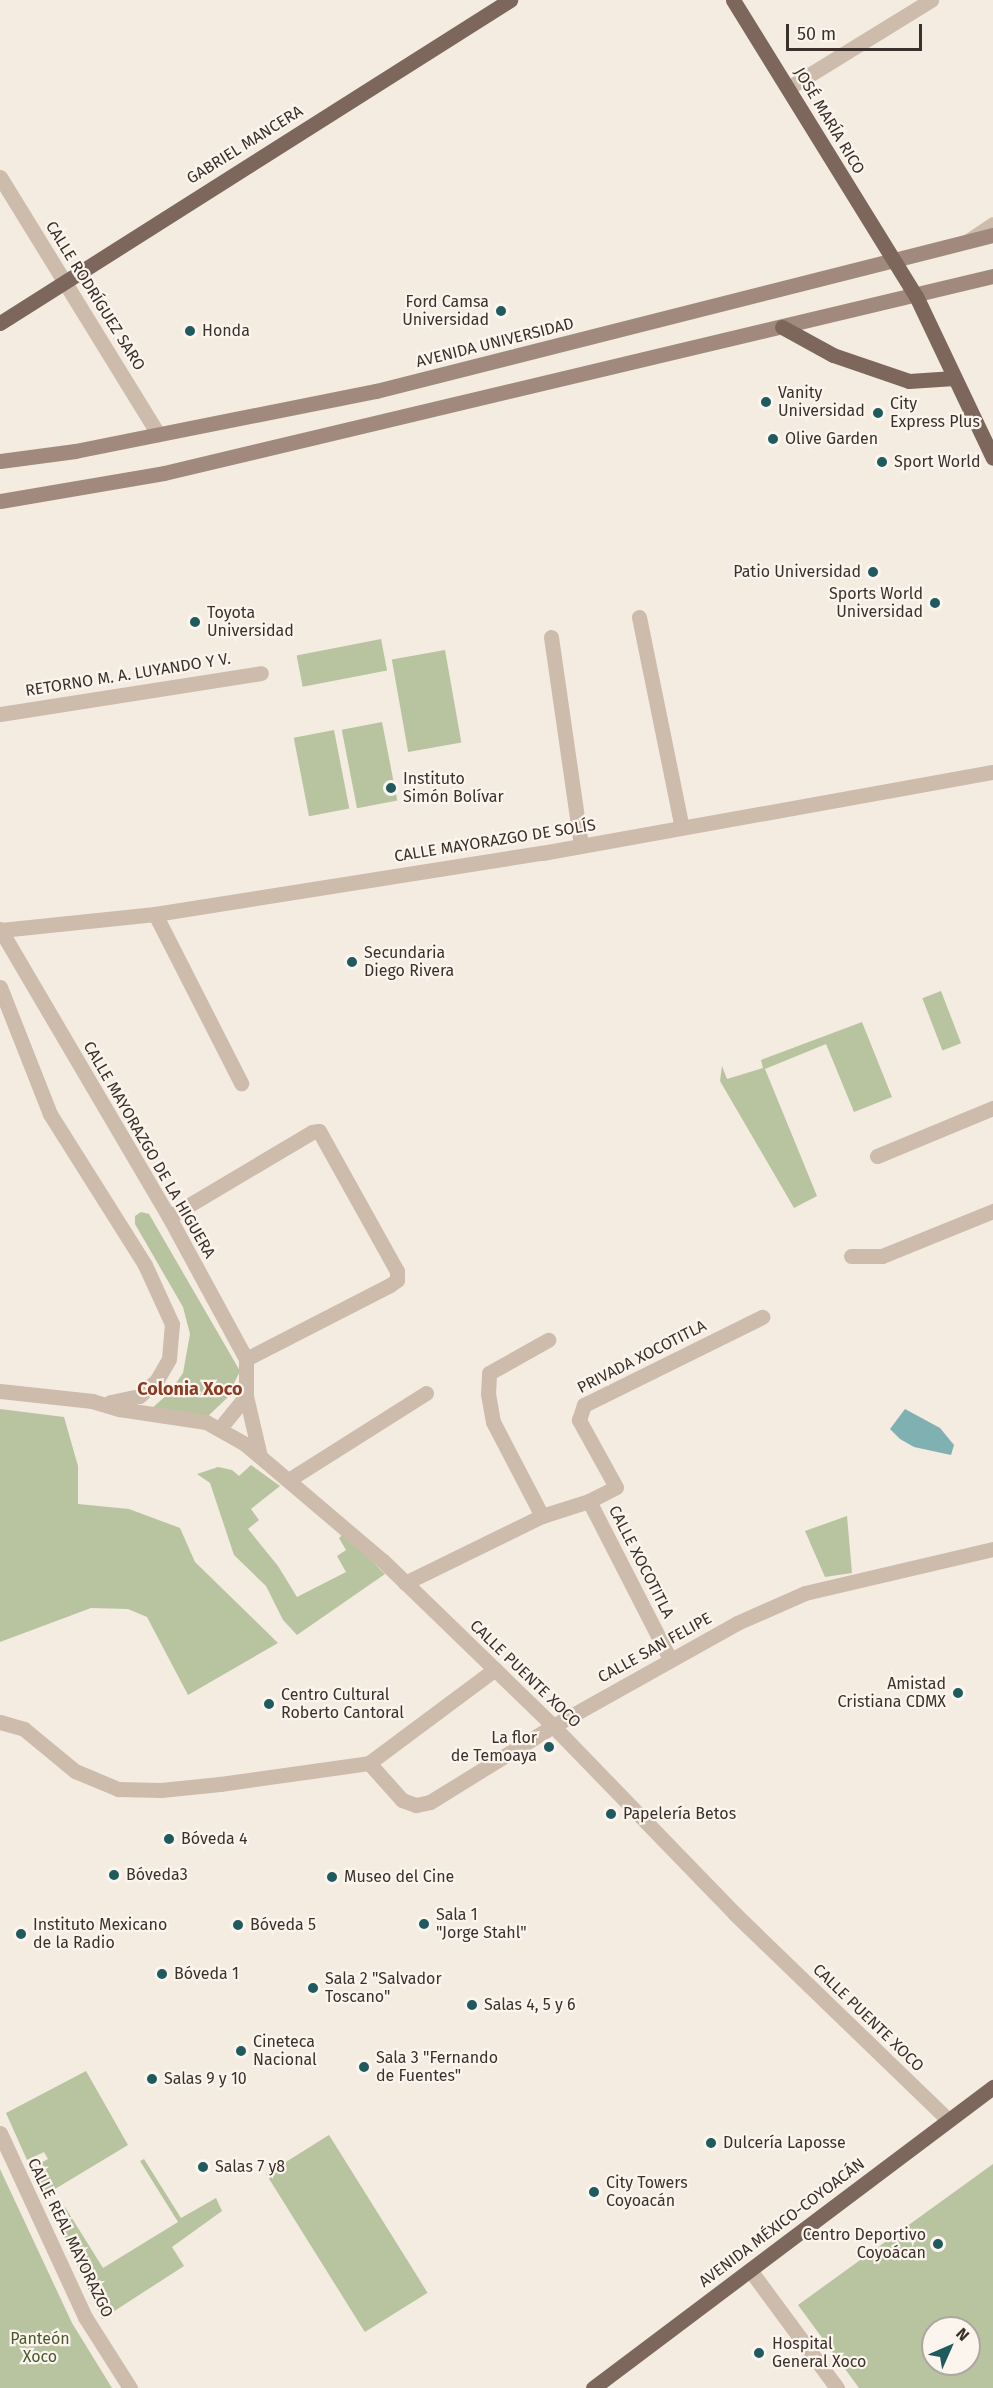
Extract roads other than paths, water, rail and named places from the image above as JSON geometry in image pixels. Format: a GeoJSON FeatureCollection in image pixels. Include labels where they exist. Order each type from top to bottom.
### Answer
{"type":"FeatureCollection","features":[{"type":"Feature","properties":{"kind":"main road","name":"GABRIEL MANCERA"},"geometry":{"type":"LineString","coordinates":[[0,322],[510,0]]}},
{"type":"Feature","properties":{"kind":"main road","name":"JOSÉ MARÍA RICO"},"geometry":{"type":"LineString","coordinates":[[733,0],[916,296],[993,458]]}},
{"type":"Feature","properties":{"kind":"main road","name":"AVENIDA UNIVERSIDAD"},"geometry":{"type":"LineString","coordinates":[[0,460],[158,434],[376,392],[993,235]]}},
{"type":"Feature","properties":{"kind":"main road"},"geometry":{"type":"LineString","coordinates":[[0,501],[164,473],[993,276]]}},
{"type":"Feature","properties":{"kind":"main road"},"geometry":{"type":"LineString","coordinates":[[782,327],[833,355],[909,381],[954,378]]}},
{"type":"Feature","properties":{"kind":"main road","name":"AVENIDA MÉXICO-COYOACÁN"},"geometry":{"type":"LineString","coordinates":[[593,2388],[993,2087]]}},
{"type":"Feature","properties":{"kind":"street"},"geometry":{"type":"LineString","coordinates":[[788,88],[931,0]]}},
{"type":"Feature","properties":{"kind":"street","name":"CALLE RODRÍGUEZ SARO"},"geometry":{"type":"LineString","coordinates":[[0,177],[158,434]]}},
{"type":"Feature","properties":{"kind":"street"},"geometry":{"type":"LineString","coordinates":[[968,241],[993,224]]}},
{"type":"Feature","properties":{"kind":"street"},"geometry":{"type":"LineString","coordinates":[[639,617],[682,828]]}},
{"type":"Feature","properties":{"kind":"street"},"geometry":{"type":"LineString","coordinates":[[551,637],[581,846]]}},
{"type":"Feature","properties":{"kind":"street","name":"RETORNO M. A. LUYANDO Y V."},"geometry":{"type":"LineString","coordinates":[[0,714],[261,673]]}},
{"type":"Feature","properties":{"kind":"street","name":"CALLE MAYORAZGO DE SOLÍS"},"geometry":{"type":"LineString","coordinates":[[0,930],[155,914],[581,846],[993,772]]}},
{"type":"Feature","properties":{"kind":"street"},"geometry":{"type":"LineString","coordinates":[[155,914],[241,1083]]}},
{"type":"Feature","properties":{"kind":"street","name":"CALLE MAYORAZGO DE LA HIGUERA"},"geometry":{"type":"LineString","coordinates":[[0,930],[169,1217],[246,1359],[246,1396],[260,1456]]}},
{"type":"Feature","properties":{"kind":"street"},"geometry":{"type":"LineString","coordinates":[[0,987],[50,1114],[145,1265],[172,1324],[169,1359],[148,1389],[128,1401],[92,1401]]}},
{"type":"Feature","properties":{"kind":"street"},"geometry":{"type":"LineString","coordinates":[[877,1156],[993,1108]]}},
{"type":"Feature","properties":{"kind":"street"},"geometry":{"type":"LineString","coordinates":[[169,1217],[312,1132],[324,1136],[397,1271],[397,1280],[246,1359]]}},
{"type":"Feature","properties":{"kind":"street"},"geometry":{"type":"LineString","coordinates":[[851,1256],[882,1256],[993,1211]]}},
{"type":"Feature","properties":{"kind":"street","name":"PRIVADA XOCOTITLA"},"geometry":{"type":"LineString","coordinates":[[589,1501],[616,1487],[579,1420],[584,1405],[762,1317]]}},
{"type":"Feature","properties":{"kind":"street"},"geometry":{"type":"LineString","coordinates":[[542,1516],[493,1422],[488,1394],[489,1373],[548,1340]]}},
{"type":"Feature","properties":{"kind":"street","name":"CALLE PUENTE XOCO"},"geometry":{"type":"LineString","coordinates":[[0,1390],[92,1401],[220,1428],[290,1479],[405,1583],[495,1669],[735,1914],[948,2120]]}},
{"type":"Feature","properties":{"kind":"street"},"geometry":{"type":"LineString","coordinates":[[290,1479],[426,1393]]}},
{"type":"Feature","properties":{"kind":"street"},"geometry":{"type":"LineString","coordinates":[[220,1428],[246,1396]]}},
{"type":"Feature","properties":{"kind":"street","name":"CALLE XOCOTITLA"},"geometry":{"type":"LineString","coordinates":[[405,1583],[542,1516],[589,1501],[670,1659]]}},
{"type":"Feature","properties":{"kind":"street","name":"CALLE SAN FELIPE"},"geometry":{"type":"LineString","coordinates":[[369,1763],[402,1800],[423,1805],[553,1726],[670,1659],[805,1593],[993,1549]]}},
{"type":"Feature","properties":{"kind":"street"},"geometry":{"type":"LineString","coordinates":[[0,1722],[24,1729],[75,1771],[118,1789],[161,1790],[220,1784],[369,1763],[495,1669]]}},
{"type":"Feature","properties":{"kind":"street","name":"CALLE REAL MAYORAZGO"},"geometry":{"type":"LineString","coordinates":[[0,2133],[85,2317],[130,2388]]}},
{"type":"Feature","properties":{"kind":"street"},"geometry":{"type":"LineString","coordinates":[[750,2270],[837,2388]]}},
{"type":"Feature","properties":{"kind":"water"},"geometry":{"type":"Polygon","coordinates":[[[905,1409],[940,1428],[954,1445],[951,1455],[914,1447],[900,1439],[890,1429],[905,1409]]]}},
{"type":"Feature","properties":{"kind":"place","name":"Ford Camsa Universidad"},"geometry":{"type":"Point","coordinates":[501,311]}},
{"type":"Feature","properties":{"kind":"place","name":"Honda"},"geometry":{"type":"Point","coordinates":[190,331]}},
{"type":"Feature","properties":{"kind":"place","name":"Vanity Universidad"},"geometry":{"type":"Point","coordinates":[766,402]}},
{"type":"Feature","properties":{"kind":"place","name":"City Express Plus"},"geometry":{"type":"Point","coordinates":[878,413]}},
{"type":"Feature","properties":{"kind":"place","name":"Olive Garden"},"geometry":{"type":"Point","coordinates":[773,439]}},
{"type":"Feature","properties":{"kind":"place","name":"Sport World"},"geometry":{"type":"Point","coordinates":[882,462]}},
{"type":"Feature","properties":{"kind":"place","name":"Patio Universidad"},"geometry":{"type":"Point","coordinates":[873,572]}},
{"type":"Feature","properties":{"kind":"place","name":"Sports World Universidad"},"geometry":{"type":"Point","coordinates":[935,603]}},
{"type":"Feature","properties":{"kind":"place","name":"Toyota Universidad"},"geometry":{"type":"Point","coordinates":[195,622]}},
{"type":"Feature","properties":{"kind":"place","name":"Instituto Simón Bolívar"},"geometry":{"type":"Point","coordinates":[391,788]}},
{"type":"Feature","properties":{"kind":"place","name":"Secundaria Diego Rivera"},"geometry":{"type":"Point","coordinates":[352,962]}},
{"type":"Feature","properties":{"kind":"place","name":"Amistad Cristiana CDMX"},"geometry":{"type":"Point","coordinates":[958,1693]}},
{"type":"Feature","properties":{"kind":"place","name":"Centro Cultural Roberto Cantoral"},"geometry":{"type":"Point","coordinates":[269,1704]}},
{"type":"Feature","properties":{"kind":"place","name":"La flor de Temoaya"},"geometry":{"type":"Point","coordinates":[549,1747]}},
{"type":"Feature","properties":{"kind":"place","name":"Papelería Betos"},"geometry":{"type":"Point","coordinates":[611,1814]}},
{"type":"Feature","properties":{"kind":"place","name":"Bóveda 4"},"geometry":{"type":"Point","coordinates":[169,1839]}},
{"type":"Feature","properties":{"kind":"place","name":"Bóveda3"},"geometry":{"type":"Point","coordinates":[114,1875]}},
{"type":"Feature","properties":{"kind":"place","name":"Museo del Cine"},"geometry":{"type":"Point","coordinates":[332,1877]}},
{"type":"Feature","properties":{"kind":"place","name":"Sala 1 \"Jorge Stahl\""},"geometry":{"type":"Point","coordinates":[424,1924]}},
{"type":"Feature","properties":{"kind":"place","name":"Bóveda 5"},"geometry":{"type":"Point","coordinates":[238,1925]}},
{"type":"Feature","properties":{"kind":"place","name":"Instituto Mexicano de la Radio"},"geometry":{"type":"Point","coordinates":[21,1934]}},
{"type":"Feature","properties":{"kind":"place","name":"Bóveda 1"},"geometry":{"type":"Point","coordinates":[162,1974]}},
{"type":"Feature","properties":{"kind":"place","name":"Sala 2 \"Salvador Toscano\""},"geometry":{"type":"Point","coordinates":[313,1988]}},
{"type":"Feature","properties":{"kind":"place","name":"Salas 4, 5 y 6"},"geometry":{"type":"Point","coordinates":[472,2005]}},
{"type":"Feature","properties":{"kind":"place","name":"Cineteca Nacional"},"geometry":{"type":"Point","coordinates":[241,2051]}},
{"type":"Feature","properties":{"kind":"place","name":"Sala 3 \"Fernando de Fuentes\""},"geometry":{"type":"Point","coordinates":[364,2067]}},
{"type":"Feature","properties":{"kind":"place","name":"Salas 9 y 10"},"geometry":{"type":"Point","coordinates":[152,2079]}},
{"type":"Feature","properties":{"kind":"place","name":"Dulcería Laposse"},"geometry":{"type":"Point","coordinates":[711,2143]}},
{"type":"Feature","properties":{"kind":"place","name":"Salas 7 y8"},"geometry":{"type":"Point","coordinates":[203,2167]}},
{"type":"Feature","properties":{"kind":"place","name":"City Towers Coyoacán"},"geometry":{"type":"Point","coordinates":[594,2192]}},
{"type":"Feature","properties":{"kind":"place","name":"Centro Deportivo Coyoácan"},"geometry":{"type":"Point","coordinates":[938,2244]}},
{"type":"Feature","properties":{"kind":"place","name":"Hospital General Xoco"},"geometry":{"type":"Point","coordinates":[759,2353]}},
{"type":"Feature","properties":{"kind":"district","name":"Colonia Xoco"},"geometry":{"type":"Point","coordinates":[190,1389]}},
{"type":"Feature","properties":{"kind":"park label","name":"Panteón Xoco"},"geometry":{"type":"Point","coordinates":[40,2348]}}]}
